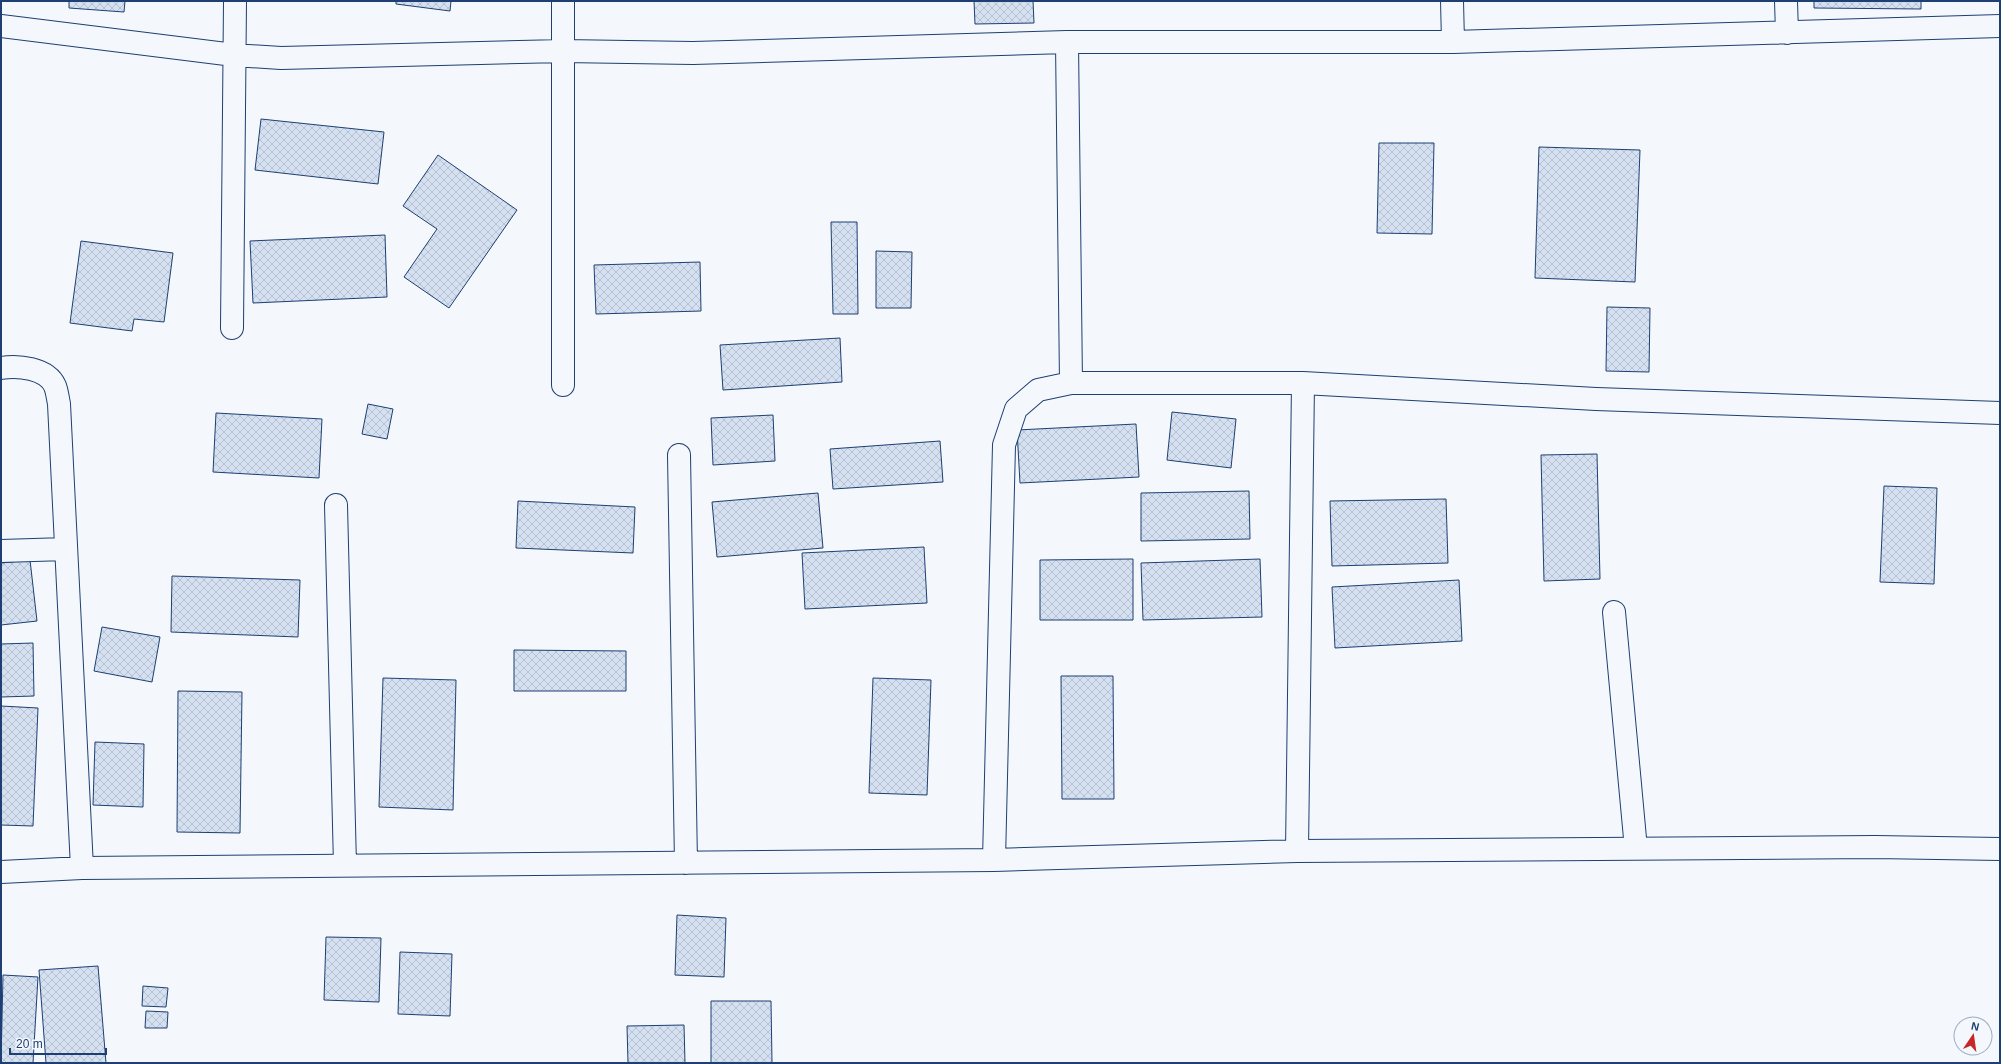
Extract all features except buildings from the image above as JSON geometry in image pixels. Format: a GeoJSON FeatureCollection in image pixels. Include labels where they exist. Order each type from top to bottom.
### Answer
{"type":"FeatureCollection","features":[{"type":"Feature","properties":{"kind":"street"},"geometry":{"type":"LineString","coordinates":[[232,328],[235,1]]}},
{"type":"Feature","properties":{"kind":"street"},"geometry":{"type":"LineString","coordinates":[[563,1],[563,385]]}},
{"type":"Feature","properties":{"kind":"street"},"geometry":{"type":"LineString","coordinates":[[1452,1],[1453,42]]}},
{"type":"Feature","properties":{"kind":"street"},"geometry":{"type":"LineString","coordinates":[[1786,1],[1787,33]]}},
{"type":"Feature","properties":{"kind":"street"},"geometry":{"type":"LineString","coordinates":[[1,26],[234,55],[281,58],[563,51],[693,53],[1067,42],[1453,42],[2000,26]]}},
{"type":"Feature","properties":{"kind":"street"},"geometry":{"type":"LineString","coordinates":[[1067,42],[1071,383]]}},
{"type":"Feature","properties":{"kind":"street"},"geometry":{"type":"LineString","coordinates":[[1,368],[9,367],[40,371],[55,385],[59,404],[82,868]]}},
{"type":"Feature","properties":{"kind":"street"},"geometry":{"type":"LineString","coordinates":[[994,860],[1004,445],[1016,409],[1038,390],[1071,383],[1303,383],[1596,399],[2000,413]]}},
{"type":"Feature","properties":{"kind":"street"},"geometry":{"type":"LineString","coordinates":[[1297,851],[1303,383]]}},
{"type":"Feature","properties":{"kind":"street"},"geometry":{"type":"LineString","coordinates":[[679,455],[686,862]]}},
{"type":"Feature","properties":{"kind":"street"},"geometry":{"type":"LineString","coordinates":[[336,505],[345,865]]}},
{"type":"Feature","properties":{"kind":"street"},"geometry":{"type":"LineString","coordinates":[[1,551],[66,549]]}},
{"type":"Feature","properties":{"kind":"street"},"geometry":{"type":"LineString","coordinates":[[1614,612],[1636,849]]}},
{"type":"Feature","properties":{"kind":"street"},"geometry":{"type":"LineString","coordinates":[[1,872],[82,868],[994,860],[1297,851],[1875,847],[2000,849]]}}]}
